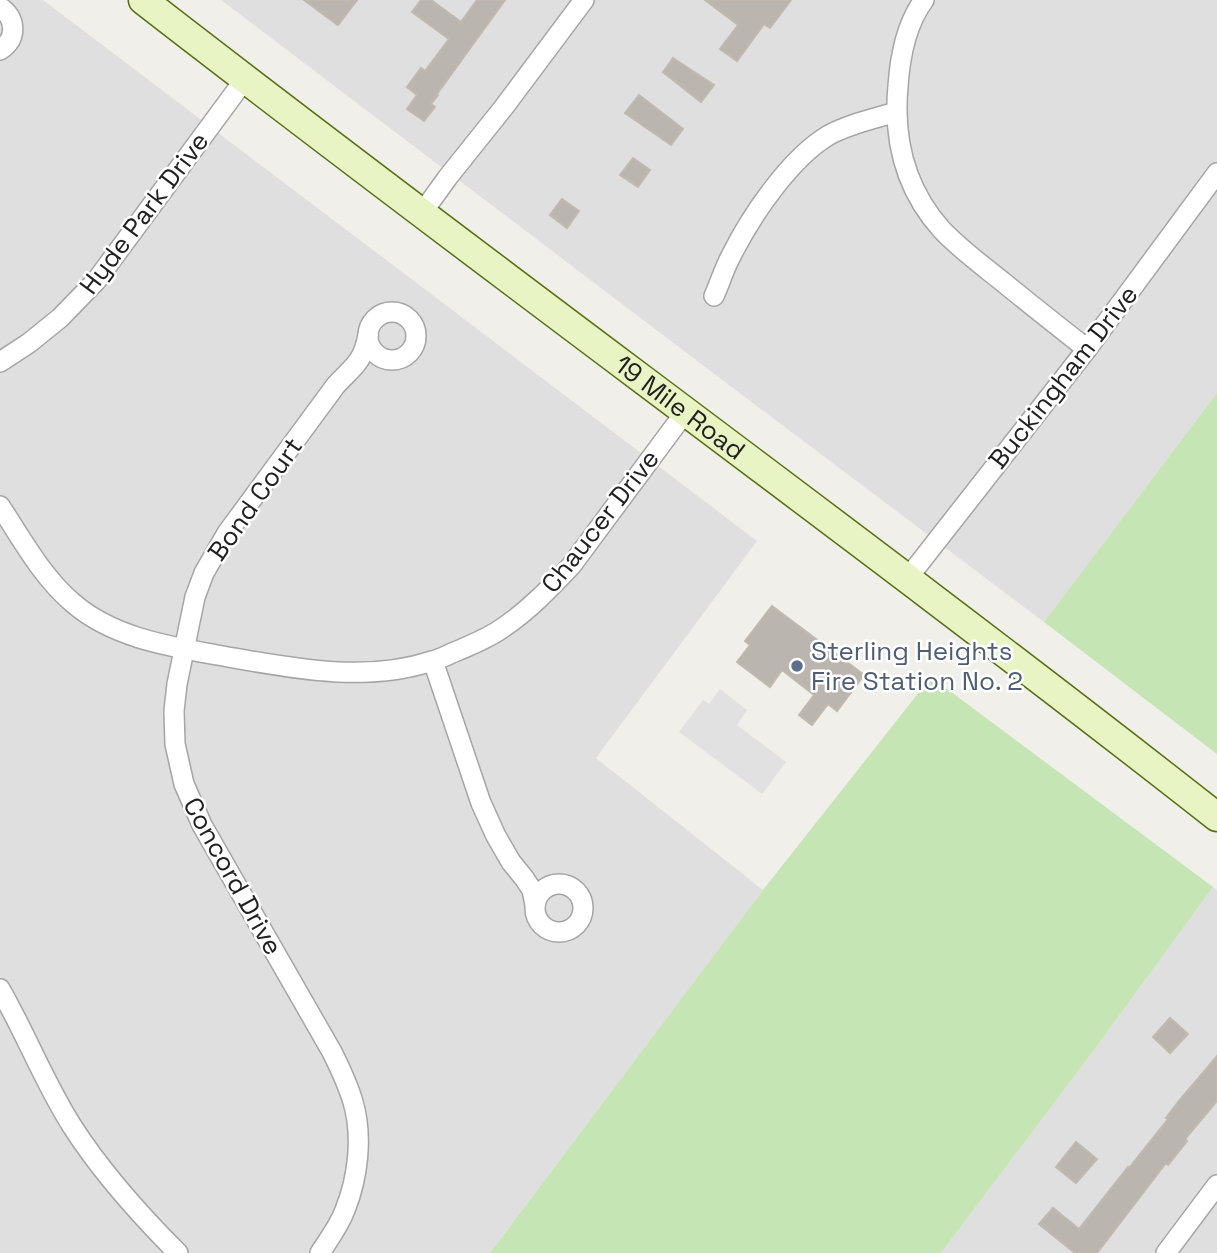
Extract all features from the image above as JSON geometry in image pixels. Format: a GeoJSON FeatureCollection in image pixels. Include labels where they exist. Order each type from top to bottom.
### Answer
{"type":"FeatureCollection","features":[{"type":"Feature","properties":{"kind":"street","name":"19 Mile Road"},"geometry":{"type":"LineString","coordinates":[[143,0],[1217,817]]}},
{"type":"Feature","properties":{"kind":"street"},"geometry":{"type":"LineString","coordinates":[[422,213],[584,0]]}},
{"type":"Feature","properties":{"kind":"street"},"geometry":{"type":"LineString","coordinates":[[923,0],[908,33],[900,65],[895,112],[904,163],[914,189],[943,230],[982,265],[1087,349]]}},
{"type":"Feature","properties":{"kind":"street"},"geometry":{"type":"LineString","coordinates":[[0,7],[12,20],[13,35],[0,50]]}},
{"type":"Feature","properties":{"kind":"street","name":"Hyde Park Drive"},"geometry":{"type":"LineString","coordinates":[[0,362],[60,318],[96,281],[245,79]]}},
{"type":"Feature","properties":{"kind":"street"},"geometry":{"type":"LineString","coordinates":[[714,296],[730,257],[749,224],[778,183],[803,156],[828,136],[853,124],[895,112]]}},
{"type":"Feature","properties":{"kind":"street","name":"Buckingham Drive"},"geometry":{"type":"LineString","coordinates":[[906,579],[1087,349],[1217,173]]}},
{"type":"Feature","properties":{"kind":"street","name":"Bond Court"},"geometry":{"type":"LineString","coordinates":[[183,649],[195,597],[204,573],[221,543],[336,385],[357,364],[365,352],[369,327],[380,314],[388,312],[404,314],[411,319],[417,334],[413,349],[408,355],[394,360],[370,360],[357,364]]}},
{"type":"Feature","properties":{"kind":"street"},"geometry":{"type":"LineString","coordinates":[[368,335],[369,343],[379,356],[386,359]]}},
{"type":"Feature","properties":{"kind":"street","name":"Chaucer Drive"},"geometry":{"type":"LineString","coordinates":[[183,649],[332,672],[379,671],[433,661],[486,639],[518,617],[571,566],[686,411]]}},
{"type":"Feature","properties":{"kind":"street"},"geometry":{"type":"LineString","coordinates":[[0,506],[53,583],[73,603],[97,620],[122,632],[183,649]]}},
{"type":"Feature","properties":{"kind":"street","name":"Concord Drive"},"geometry":{"type":"LineString","coordinates":[[183,649],[174,711],[175,744],[184,784],[202,825],[332,1052],[354,1104],[358,1130],[352,1191],[340,1221],[320,1253]]}},
{"type":"Feature","properties":{"kind":"street"},"geometry":{"type":"LineString","coordinates":[[433,661],[481,803],[511,862],[532,890],[538,920],[550,930],[558,932],[566,931],[579,923],[584,907],[578,892],[571,886],[564,883],[539,883],[524,878]]}},
{"type":"Feature","properties":{"kind":"street"},"geometry":{"type":"LineString","coordinates":[[535,905],[541,891],[555,883]]}},
{"type":"Feature","properties":{"kind":"street"},"geometry":{"type":"LineString","coordinates":[[0,989],[72,1125],[141,1217],[178,1253]]}},
{"type":"Feature","properties":{"kind":"street"},"geometry":{"type":"LineString","coordinates":[[1166,1253],[1217,1185]]}},
{"type":"Feature","properties":{"kind":"shaded area"},"geometry":{"type":"Polygon","coordinates":[[[0,0],[43,0],[757,541],[596,758],[763,890],[490,1253],[0,1253],[0,0]]]}},
{"type":"Feature","properties":{"kind":"shaded area"},"geometry":{"type":"Polygon","coordinates":[[[221,0],[1217,0],[1217,393],[1044,622],[221,0]]]}},
{"type":"Feature","properties":{"kind":"shaded area"},"geometry":{"type":"Polygon","coordinates":[[[720,689],[747,710],[737,725],[786,762],[762,794],[679,732],[703,700],[709,704],[720,689]]]}},
{"type":"Feature","properties":{"kind":"shaded area"},"geometry":{"type":"Polygon","coordinates":[[[1213,887],[1217,890],[1217,1253],[941,1253],[1094,1050],[1213,887]]]}},
{"type":"Feature","properties":{"kind":"green space"},"geometry":{"type":"Polygon","coordinates":[[[1217,393],[1217,754],[1044,622],[1217,393]]]}},
{"type":"Feature","properties":{"kind":"green space"},"geometry":{"type":"Polygon","coordinates":[[[931,677],[1213,887],[941,1253],[490,1253],[763,890],[931,677]]]}},
{"type":"Feature","properties":{"kind":"building"},"geometry":{"type":"Polygon","coordinates":[[[304,0],[357,0],[338,25],[304,0]]]}},
{"type":"Feature","properties":{"kind":"building"},"geometry":{"type":"Polygon","coordinates":[[[421,0],[431,0],[461,22],[477,0],[505,0],[437,94],[431,104],[435,107],[424,121],[407,109],[417,95],[407,87],[421,68],[425,71],[449,39],[412,12],[421,0]]]}},
{"type":"Feature","properties":{"kind":"building"},"geometry":{"type":"Polygon","coordinates":[[[705,0],[791,0],[770,28],[764,24],[737,61],[720,49],[738,25],[705,0]]]}},
{"type":"Feature","properties":{"kind":"building"},"geometry":{"type":"Polygon","coordinates":[[[673,58],[714,85],[701,102],[663,72],[673,58]]]}},
{"type":"Feature","properties":{"kind":"building"},"geometry":{"type":"Polygon","coordinates":[[[639,95],[683,129],[671,145],[625,113],[639,95]]]}},
{"type":"Feature","properties":{"kind":"building"},"geometry":{"type":"Polygon","coordinates":[[[633,158],[650,170],[638,187],[620,175],[633,158]]]}},
{"type":"Feature","properties":{"kind":"building"},"geometry":{"type":"Polygon","coordinates":[[[562,199],[579,211],[567,228],[550,215],[562,199]]]}},
{"type":"Feature","properties":{"kind":"building","name":"Sterling Heights Fire Station No. 2"},"geometry":{"type":"Polygon","coordinates":[[[772,606],[864,675],[837,711],[828,704],[812,725],[799,715],[814,695],[782,670],[770,687],[737,662],[750,645],[745,641],[772,606]]]}},
{"type":"Feature","properties":{"kind":"building"},"geometry":{"type":"Polygon","coordinates":[[[1170,1018],[1188,1034],[1170,1053],[1153,1037],[1170,1018]]]}},
{"type":"Feature","properties":{"kind":"building"},"geometry":{"type":"Polygon","coordinates":[[[1217,1056],[1217,1101],[1097,1253],[1075,1253],[1039,1224],[1053,1208],[1079,1229],[1217,1056]]]}},
{"type":"Feature","properties":{"kind":"building"},"geometry":{"type":"Polygon","coordinates":[[[1076,1142],[1097,1159],[1076,1183],[1056,1167],[1076,1142]]]}},
{"type":"Feature","properties":{"kind":"place","name":"Sterling Heights Fire Station No. 2"},"geometry":{"type":"Point","coordinates":[797,666]}}]}
